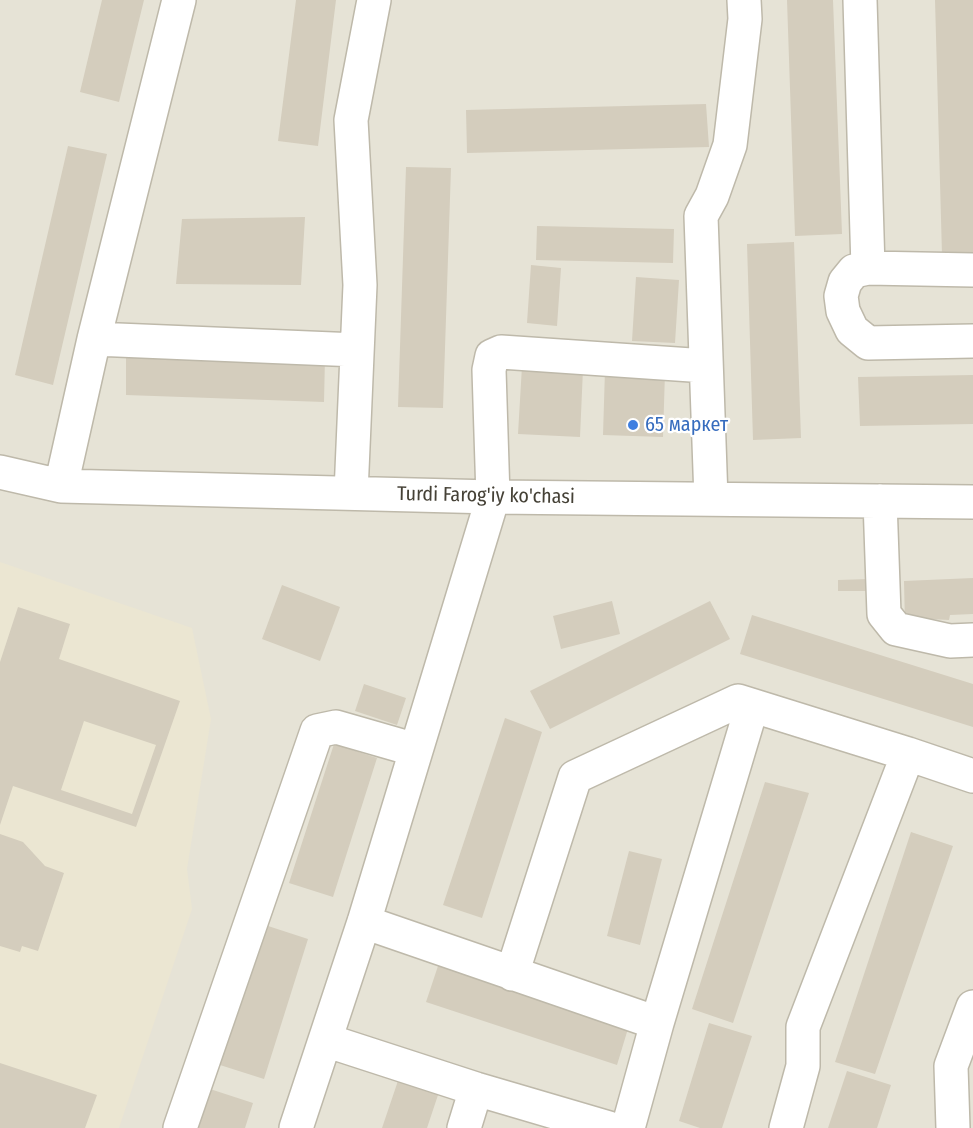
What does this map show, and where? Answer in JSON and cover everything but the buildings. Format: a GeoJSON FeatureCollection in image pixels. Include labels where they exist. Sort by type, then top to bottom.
{"type":"FeatureCollection","features":[{"type":"Feature","properties":{"kind":"street"},"geometry":{"type":"LineString","coordinates":[[61,486],[94,339],[179,0]]}},
{"type":"Feature","properties":{"kind":"street"},"geometry":{"type":"LineString","coordinates":[[351,493],[360,285],[351,120],[374,0]]}},
{"type":"Feature","properties":{"kind":"street"},"geometry":{"type":"LineString","coordinates":[[711,499],[701,216],[712,196],[730,145],[745,19],[744,0]]}},
{"type":"Feature","properties":{"kind":"street"},"geometry":{"type":"LineString","coordinates":[[860,0],[868,268]]}},
{"type":"Feature","properties":{"kind":"street"},"geometry":{"type":"LineString","coordinates":[[973,270],[868,268],[854,271],[845,282],[841,296],[843,311],[852,330],[868,343],[973,341]]}},
{"type":"Feature","properties":{"kind":"street"},"geometry":{"type":"LineString","coordinates":[[94,339],[357,350]]}},
{"type":"Feature","properties":{"kind":"street"},"geometry":{"type":"LineString","coordinates":[[296,1128],[364,922],[493,497],[489,370],[492,356],[501,352],[706,366]]}},
{"type":"Feature","properties":{"kind":"street","name":"Turdi Farog'iy ko'chasi"},"geometry":{"type":"LineString","coordinates":[[0,472],[61,486],[493,497],[973,502]]}},
{"type":"Feature","properties":{"kind":"street"},"geometry":{"type":"LineString","coordinates":[[880,501],[884,614],[896,629],[950,640],[973,640]]}},
{"type":"Feature","properties":{"kind":"street"},"geometry":{"type":"LineString","coordinates":[[512,974],[575,777],[738,701],[973,776]]}},
{"type":"Feature","properties":{"kind":"street"},"geometry":{"type":"LineString","coordinates":[[628,1128],[752,706]]}},
{"type":"Feature","properties":{"kind":"street"},"geometry":{"type":"LineString","coordinates":[[180,1128],[317,731],[336,728],[416,750]]}},
{"type":"Feature","properties":{"kind":"street"},"geometry":{"type":"LineString","coordinates":[[786,1128],[803,1066],[803,1027],[908,754]]}},
{"type":"Feature","properties":{"kind":"street"},"geometry":{"type":"LineString","coordinates":[[364,922],[657,1023]]}},
{"type":"Feature","properties":{"kind":"street"},"geometry":{"type":"LineString","coordinates":[[953,1128],[951,1066],[973,1007]]}},
{"type":"Feature","properties":{"kind":"street"},"geometry":{"type":"LineString","coordinates":[[325,1040],[476,1089],[609,1128]]}},
{"type":"Feature","properties":{"kind":"street"},"geometry":{"type":"LineString","coordinates":[[464,1128],[476,1089]]}},
{"type":"Feature","properties":{"kind":"shaded area"},"geometry":{"type":"Polygon","coordinates":[[[0,0],[973,0],[973,1128],[0,1128],[0,0]]]}},
{"type":"Feature","properties":{"kind":"shaded area"},"geometry":{"type":"Polygon","coordinates":[[[0,562],[192,628],[211,719],[187,869],[192,909],[119,1128],[0,1128],[0,562]]]}},
{"type":"Feature","properties":{"kind":"place","name":"65 маркет"},"geometry":{"type":"Point","coordinates":[633,425]}}]}
